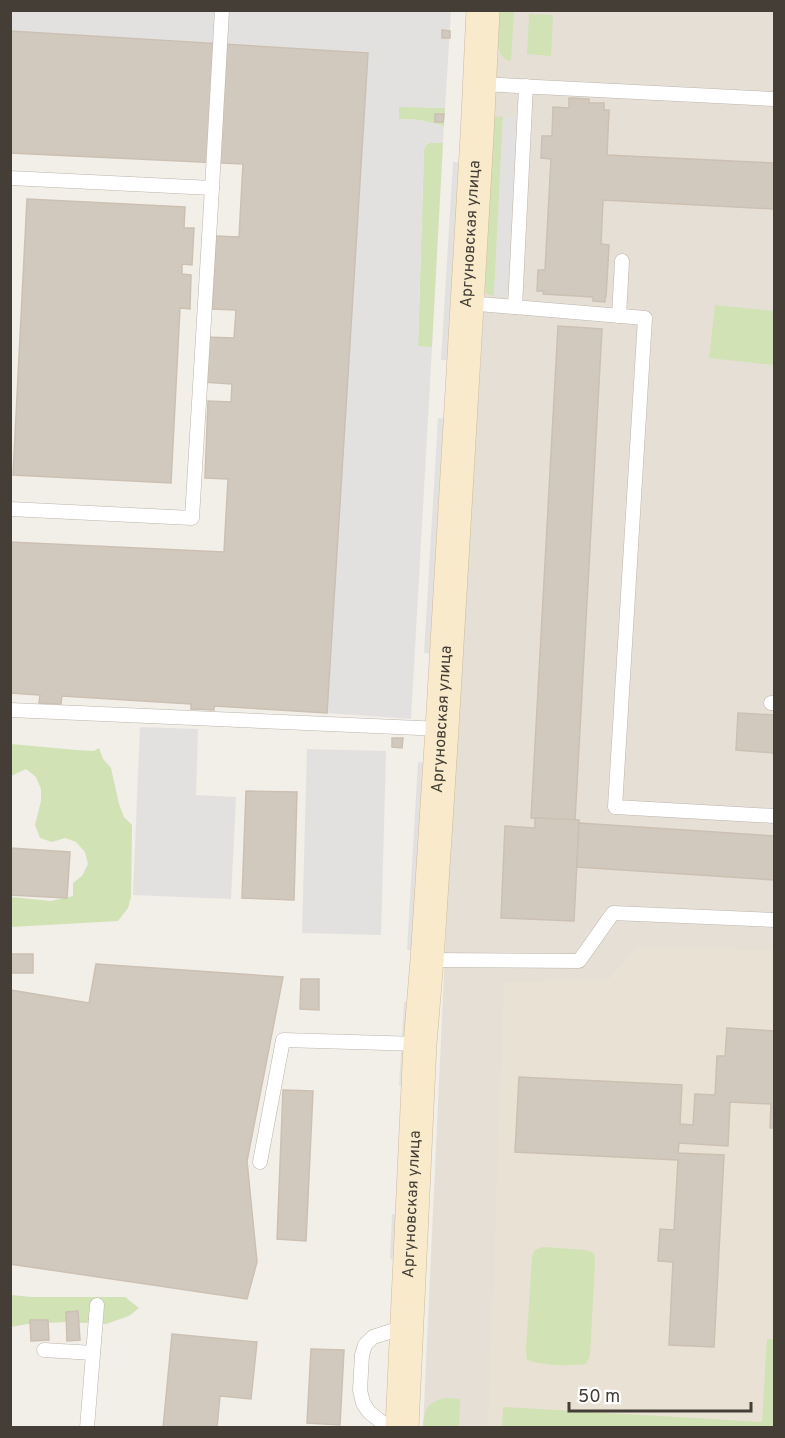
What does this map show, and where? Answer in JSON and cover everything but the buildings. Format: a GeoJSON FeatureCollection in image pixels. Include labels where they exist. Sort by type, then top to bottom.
{"type":"FeatureCollection","features":[{"type":"Feature","properties":{"kind":"main road","name":"Аргуновская улица"},"geometry":{"type":"LineString","coordinates":[[402,1428],[420,1044],[442,729],[483,10]]}},
{"type":"Feature","properties":{"kind":"lane"},"geometry":{"type":"LineString","coordinates":[[10,509],[192,518],[222,10]]}},
{"type":"Feature","properties":{"kind":"lane"},"geometry":{"type":"LineString","coordinates":[[480,84],[774,99]]}},
{"type":"Feature","properties":{"kind":"lane"},"geometry":{"type":"LineString","coordinates":[[515,308],[526,86]]}},
{"type":"Feature","properties":{"kind":"lane"},"geometry":{"type":"LineString","coordinates":[[10,178],[212,188]]}},
{"type":"Feature","properties":{"kind":"lane"},"geometry":{"type":"LineString","coordinates":[[619,316],[622,261]]}},
{"type":"Feature","properties":{"kind":"lane"},"geometry":{"type":"LineString","coordinates":[[467,303],[645,318],[615,807],[774,816]]}},
{"type":"Feature","properties":{"kind":"lane"},"geometry":{"type":"LineString","coordinates":[[10,710],[442,729]]}},
{"type":"Feature","properties":{"kind":"lane"},"geometry":{"type":"LineString","coordinates":[[427,960],[579,961],[613,913],[774,920]]}},
{"type":"Feature","properties":{"kind":"lane"},"geometry":{"type":"LineString","coordinates":[[260,1162],[283,1040],[420,1044]]}},
{"type":"Feature","properties":{"kind":"lane"},"geometry":{"type":"LineString","coordinates":[[87,1428],[97,1305]]}},
{"type":"Feature","properties":{"kind":"lane"},"geometry":{"type":"LineString","coordinates":[[389,1428],[369,1412],[363,1403],[360,1390],[362,1356],[365,1345],[373,1337],[407,1326]]}},
{"type":"Feature","properties":{"kind":"lane"},"geometry":{"type":"LineString","coordinates":[[44,1350],[93,1353]]}},
{"type":"Feature","properties":{"kind":"shaded area"},"geometry":{"type":"Polygon","coordinates":[[[10,11],[451,11],[445,108],[399,107],[399,119],[420,120],[444,126],[443,143],[427,144],[424,150],[418,346],[432,347],[411,719],[327,713],[368,54],[11,31],[10,11]]]}},
{"type":"Feature","properties":{"kind":"shaded area"},"geometry":{"type":"Polygon","coordinates":[[[500,11],[774,11],[774,1427],[423,1428],[449,866],[500,11]]]}},
{"type":"Feature","properties":{"kind":"shaded area"},"geometry":{"type":"Polygon","coordinates":[[[503,117],[517,118],[507,297],[494,296],[503,117]]]}},
{"type":"Feature","properties":{"kind":"shaded area"},"geometry":{"type":"Polygon","coordinates":[[[453,162],[462,163],[450,360],[441,360],[453,162]]]}},
{"type":"Feature","properties":{"kind":"shaded area"},"geometry":{"type":"Polygon","coordinates":[[[438,418],[447,419],[433,654],[424,653],[438,418]]]}},
{"type":"Feature","properties":{"kind":"shaded area"},"geometry":{"type":"Polygon","coordinates":[[[140,727],[198,729],[196,795],[236,797],[231,899],[133,895],[140,727]]]}},
{"type":"Feature","properties":{"kind":"shaded area"},"geometry":{"type":"Polygon","coordinates":[[[307,749],[386,751],[381,935],[302,933],[307,749]]]}},
{"type":"Feature","properties":{"kind":"shaded area"},"geometry":{"type":"Polygon","coordinates":[[[418,762],[427,763],[417,950],[407,950],[418,762]]]}},
{"type":"Feature","properties":{"kind":"shaded area"},"geometry":{"type":"Polygon","coordinates":[[[636,947],[774,950],[774,1427],[488,1428],[504,982],[609,979],[636,947]]]}},
{"type":"Feature","properties":{"kind":"shaded area"},"geometry":{"type":"Polygon","coordinates":[[[404,1002],[414,1003],[409,1087],[399,1086],[404,1002]]]}},
{"type":"Feature","properties":{"kind":"shaded area"},"geometry":{"type":"Polygon","coordinates":[[[392,1214],[402,1214],[399,1260],[390,1259],[392,1214]]]}},
{"type":"Feature","properties":{"kind":"green space"},"geometry":{"type":"Polygon","coordinates":[[[500,11],[514,11],[511,61],[505,59],[498,48],[500,11]]]}},
{"type":"Feature","properties":{"kind":"green space"},"geometry":{"type":"Polygon","coordinates":[[[529,14],[553,15],[551,56],[527,54],[529,14]]]}},
{"type":"Feature","properties":{"kind":"green space"},"geometry":{"type":"Polygon","coordinates":[[[399,106],[445,108],[444,126],[420,120],[398,119],[399,106]]]}},
{"type":"Feature","properties":{"kind":"green space"},"geometry":{"type":"Polygon","coordinates":[[[494,116],[503,117],[494,296],[486,294],[485,288],[494,116]]]}},
{"type":"Feature","properties":{"kind":"green space"},"geometry":{"type":"Polygon","coordinates":[[[430,143],[443,143],[432,347],[418,347],[424,149],[430,143]]]}},
{"type":"Feature","properties":{"kind":"green space"},"geometry":{"type":"Polygon","coordinates":[[[715,305],[774,311],[774,365],[709,358],[715,305]]]}},
{"type":"Feature","properties":{"kind":"green space"},"geometry":{"type":"Polygon","coordinates":[[[11,744],[94,751],[99,748],[103,759],[111,768],[124,817],[132,825],[131,897],[128,908],[118,921],[11,927],[11,897],[51,901],[73,896],[73,883],[82,876],[88,864],[85,852],[76,842],[65,838],[52,842],[40,838],[35,825],[41,801],[41,789],[36,777],[26,769],[11,776],[11,744]]]}},
{"type":"Feature","properties":{"kind":"green space"},"geometry":{"type":"Polygon","coordinates":[[[543,1247],[585,1250],[594,1253],[590,1356],[586,1364],[557,1365],[527,1360],[532,1257],[535,1250],[543,1247]]]}},
{"type":"Feature","properties":{"kind":"green space"},"geometry":{"type":"Polygon","coordinates":[[[11,1295],[125,1297],[139,1308],[129,1316],[106,1324],[66,1322],[11,1327],[11,1295]]]}},
{"type":"Feature","properties":{"kind":"green space"},"geometry":{"type":"Polygon","coordinates":[[[767,1339],[774,1339],[774,1427],[502,1427],[503,1407],[762,1422],[767,1339]]]}},
{"type":"Feature","properties":{"kind":"green space"},"geometry":{"type":"Polygon","coordinates":[[[447,1398],[460,1399],[459,1427],[423,1427],[424,1415],[428,1407],[435,1401],[447,1398]]]}}]}
